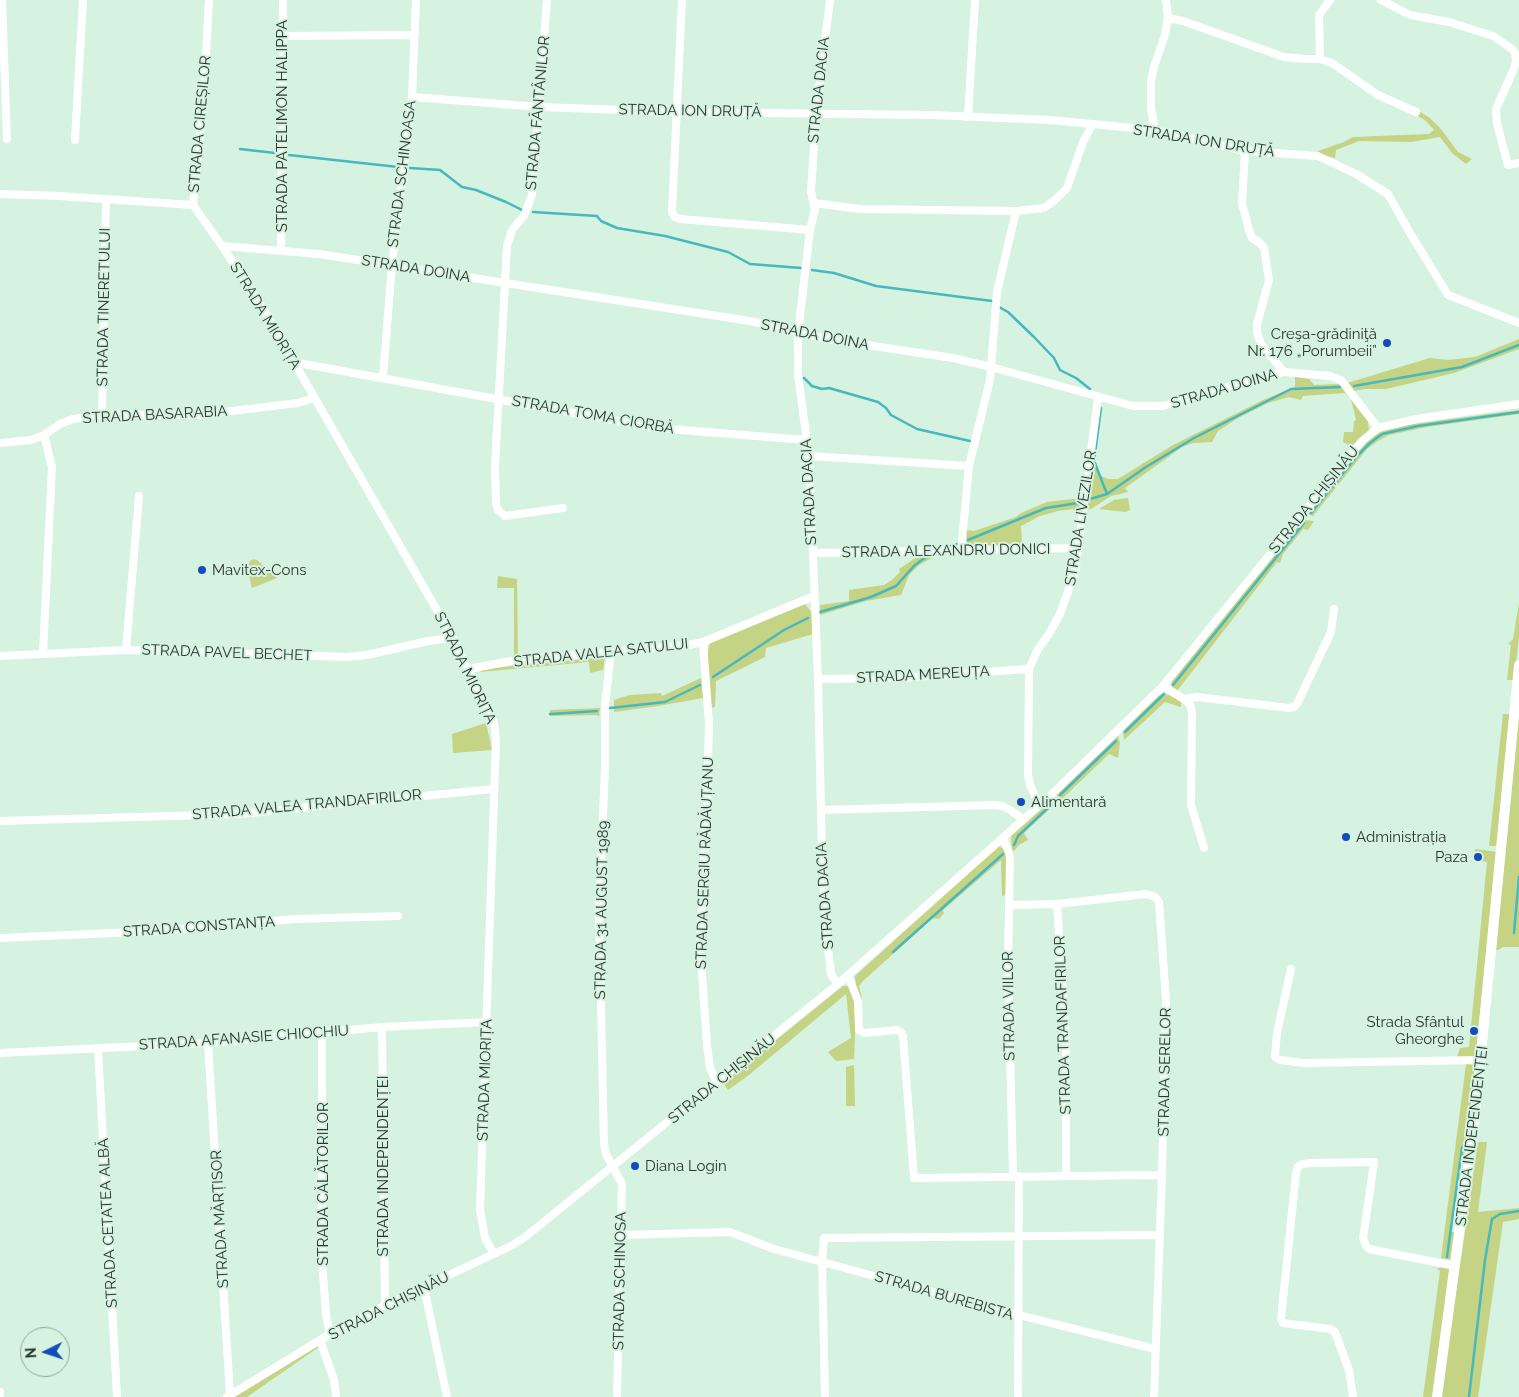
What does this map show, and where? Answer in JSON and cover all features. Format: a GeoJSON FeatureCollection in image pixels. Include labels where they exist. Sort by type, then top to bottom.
{"type":"FeatureCollection","features":[{"type":"Feature","properties":{"kind":"main road","name":"STRADA INDEPENDENȚEI"},"geometry":{"type":"LineString","coordinates":[[1437,1397],[1471,1149],[1481,1060],[1519,664]]}},
{"type":"Feature","properties":{"kind":"street"},"geometry":{"type":"LineString","coordinates":[[2,0],[7,139]]}},
{"type":"Feature","properties":{"kind":"street"},"geometry":{"type":"LineString","coordinates":[[75,140],[83,0]]}},
{"type":"Feature","properties":{"kind":"street","name":"STRADA CIREȘILOR"},"geometry":{"type":"LineString","coordinates":[[0,194],[193,205],[204,95],[209,0]]}},
{"type":"Feature","properties":{"kind":"street","name":"STRADA PATELIMON HALIPPA"},"geometry":{"type":"LineString","coordinates":[[281,251],[283,0]]}},
{"type":"Feature","properties":{"kind":"street","name":"STRADA SCHINOASA"},"geometry":{"type":"LineString","coordinates":[[384,377],[392,265],[412,97],[416,0]]}},
{"type":"Feature","properties":{"kind":"street","name":"STRADA FÂNTÂNILOR"},"geometry":{"type":"LineString","coordinates":[[499,399],[504,283],[509,237],[524,216],[532,195],[547,0]]}},
{"type":"Feature","properties":{"kind":"street"},"geometry":{"type":"LineString","coordinates":[[682,0],[672,212],[675,217],[680,219],[810,230]]}},
{"type":"Feature","properties":{"kind":"street","name":"STRADA DACIA"},"geometry":{"type":"LineString","coordinates":[[830,0],[816,114],[811,192],[815,209],[810,230],[798,333],[798,375],[808,456],[813,553],[827,941],[831,974],[838,984]]}},
{"type":"Feature","properties":{"kind":"street"},"geometry":{"type":"LineString","coordinates":[[968,117],[975,0]]}},
{"type":"Feature","properties":{"kind":"street"},"geometry":{"type":"LineString","coordinates":[[1155,130],[1151,108],[1151,81],[1165,35],[1168,18],[1166,0]]}},
{"type":"Feature","properties":{"kind":"street"},"geometry":{"type":"LineString","coordinates":[[1320,59],[1319,15],[1330,0]]}},
{"type":"Feature","properties":{"kind":"street"},"geometry":{"type":"LineString","coordinates":[[1381,0],[1410,15],[1449,22],[1493,36],[1512,49],[1515,53],[1516,62],[1496,109],[1497,124],[1508,165],[1519,163]]}},
{"type":"Feature","properties":{"kind":"street"},"geometry":{"type":"LineString","coordinates":[[1168,18],[1183,21],[1284,56],[1320,59],[1332,63],[1378,95],[1416,112]]}},
{"type":"Feature","properties":{"kind":"street"},"geometry":{"type":"LineString","coordinates":[[283,36],[414,35]]}},
{"type":"Feature","properties":{"kind":"street","name":"STRADA ION DRUȚĂ"},"geometry":{"type":"LineString","coordinates":[[412,97],[540,107],[676,112],[968,117],[1076,122],[1092,126],[1155,130],[1244,150],[1318,156],[1332,161],[1388,194],[1410,234],[1448,295],[1519,323]]}},
{"type":"Feature","properties":{"kind":"street"},"geometry":{"type":"LineString","coordinates":[[814,203],[860,209],[1016,211],[1044,208],[1066,188],[1092,126]]}},
{"type":"Feature","properties":{"kind":"street"},"geometry":{"type":"LineString","coordinates":[[1244,150],[1242,203],[1252,238],[1260,242],[1264,248],[1269,280],[1256,324],[1257,333],[1261,344],[1284,372]]}},
{"type":"Feature","properties":{"kind":"street","name":"STRADA TINERETULUI"},"geometry":{"type":"LineString","coordinates":[[102,415],[106,199]]}},
{"type":"Feature","properties":{"kind":"street","name":"STRADA MIORIȚA"},"geometry":{"type":"LineString","coordinates":[[193,205],[264,310],[453,638],[494,722],[496,740],[488,1022],[480,1210],[485,1238],[494,1254]]}},
{"type":"Feature","properties":{"kind":"street"},"geometry":{"type":"LineString","coordinates":[[961,551],[969,466],[990,380],[997,292],[1016,211]]}},
{"type":"Feature","properties":{"kind":"street","name":"STRADA DOINA"},"geometry":{"type":"LineString","coordinates":[[222,246],[319,254],[750,321],[798,333],[906,352],[953,358],[1133,406],[1150,408],[1163,406],[1284,372],[1336,378],[1340,380],[1378,428]]}},
{"type":"Feature","properties":{"kind":"street","name":"STRADA TOMA CIORBĂ"},"geometry":{"type":"LineString","coordinates":[[293,362],[384,377],[656,428],[806,440]]}},
{"type":"Feature","properties":{"kind":"street","name":"STRADA BASARABIA"},"geometry":{"type":"LineString","coordinates":[[0,442],[31,440],[73,419],[102,415],[199,415],[298,404],[314,398]]}},
{"type":"Feature","properties":{"kind":"street","name":"STRADA LIVEZILOR"},"geometry":{"type":"LineString","coordinates":[[1039,805],[1030,785],[1028,775],[1029,669],[1038,649],[1060,614],[1076,572],[1098,398]]}},
{"type":"Feature","properties":{"kind":"street","name":"STRADA TOMA CIORBĂ"},"geometry":{"type":"LineString","coordinates":[[499,399],[495,466],[496,503],[498,510],[505,516],[563,508]]}},
{"type":"Feature","properties":{"kind":"street","name":"STRADA CHIȘINĂU"},"geometry":{"type":"LineString","coordinates":[[229,1396],[330,1334],[384,1305],[494,1254],[525,1237],[838,984],[1039,805],[1163,686],[1362,440],[1378,428],[1416,419],[1519,404]]}},
{"type":"Feature","properties":{"kind":"street"},"geometry":{"type":"LineString","coordinates":[[43,654],[52,467],[44,435]]}},
{"type":"Feature","properties":{"kind":"street"},"geometry":{"type":"LineString","coordinates":[[808,456],[969,466]]}},
{"type":"Feature","properties":{"kind":"street"},"geometry":{"type":"LineString","coordinates":[[126,650],[139,496]]}},
{"type":"Feature","properties":{"kind":"street","name":"STRADA ALEXANDRU DONICI"},"geometry":{"type":"LineString","coordinates":[[813,553],[1079,548]]}},
{"type":"Feature","properties":{"kind":"street","name":"STRADA VALEA SATULUI"},"geometry":{"type":"LineString","coordinates":[[469,668],[516,660],[689,645],[703,642],[814,596]]}},
{"type":"Feature","properties":{"kind":"street"},"geometry":{"type":"LineString","coordinates":[[1184,699],[1197,697],[1289,708],[1294,707],[1331,632],[1334,609]]}},
{"type":"Feature","properties":{"kind":"street","name":"STRADA PAVEL BECHET"},"geometry":{"type":"LineString","coordinates":[[0,656],[126,650],[348,657],[453,638]]}},
{"type":"Feature","properties":{"kind":"street","name":"STRADA SERGIU RĂDĂUȚANU"},"geometry":{"type":"LineString","coordinates":[[703,642],[709,723],[708,801],[700,945],[707,1045],[710,1068],[717,1083]]}},
{"type":"Feature","properties":{"kind":"street","name":"STRADA 31 AUGUST 1989"},"geometry":{"type":"LineString","coordinates":[[611,652],[605,705],[605,766],[599,914],[604,1144],[606,1154],[613,1167]]}},
{"type":"Feature","properties":{"kind":"street","name":"STRADA MEREUȚA"},"geometry":{"type":"LineString","coordinates":[[818,679],[887,679],[1029,669]]}},
{"type":"Feature","properties":{"kind":"street"},"geometry":{"type":"LineString","coordinates":[[1163,686],[1184,699],[1190,705],[1192,712],[1191,805],[1204,848]]}},
{"type":"Feature","properties":{"kind":"street","name":"STRADA VALEA TRANDAFIRILOR"},"geometry":{"type":"LineString","coordinates":[[0,821],[240,814],[494,789]]}},
{"type":"Feature","properties":{"kind":"street"},"geometry":{"type":"LineString","coordinates":[[821,810],[1002,806],[1023,819]]}},
{"type":"Feature","properties":{"kind":"street","name":"STRADA VIILOR"},"geometry":{"type":"LineString","coordinates":[[1003,838],[1009,852],[1008,964],[1020,1236],[1019,1315]]}},
{"type":"Feature","properties":{"kind":"street","name":"STRADA SERELOR"},"geometry":{"type":"LineString","coordinates":[[1009,905],[1057,904],[1146,894],[1156,897],[1159,902],[1166,1000],[1154,1397]]}},
{"type":"Feature","properties":{"kind":"street","name":"STRADA TRANDAFIRILOR"},"geometry":{"type":"LineString","coordinates":[[1057,904],[1066,1036],[1066,1175]]}},
{"type":"Feature","properties":{"kind":"street","name":"STRADA CONSTANȚA"},"geometry":{"type":"LineString","coordinates":[[0,938],[158,931],[295,919],[398,916]]}},
{"type":"Feature","properties":{"kind":"street"},"geometry":{"type":"LineString","coordinates":[[1291,969],[1277,1033],[1275,1054],[1276,1058],[1280,1060],[1304,1063],[1481,1060]]}},
{"type":"Feature","properties":{"kind":"street"},"geometry":{"type":"LineString","coordinates":[[848,975],[858,1002],[859,1030],[864,1033],[897,1030],[903,1036],[914,1178],[1162,1175]]}},
{"type":"Feature","properties":{"kind":"street","name":"STRADA AFANASIE CHIOCHIU"},"geometry":{"type":"LineString","coordinates":[[0,1053],[208,1043],[382,1027],[488,1022]]}},
{"type":"Feature","properties":{"kind":"street","name":"STRADA INDEPENDENȚEI"},"geometry":{"type":"LineString","coordinates":[[382,1027],[384,1305]]}},
{"type":"Feature","properties":{"kind":"street","name":"STRADA CĂLĂTORILOR"},"geometry":{"type":"LineString","coordinates":[[322,1032],[322,1259],[325,1308],[330,1334]]}},
{"type":"Feature","properties":{"kind":"street","name":"STRADA MĂRȚISOR"},"geometry":{"type":"LineString","coordinates":[[208,1043],[229,1396]]}},
{"type":"Feature","properties":{"kind":"street","name":"STRADA CETATEA ALBĂ"},"geometry":{"type":"LineString","coordinates":[[98,1048],[117,1397]]}},
{"type":"Feature","properties":{"kind":"street"},"geometry":{"type":"LineString","coordinates":[[1353,1397],[1350,1370],[1334,1332],[1330,1329],[1284,1323],[1281,1319],[1298,1167],[1302,1164],[1311,1163],[1374,1162],[1363,1238],[1366,1246],[1369,1249],[1455,1266]]}},
{"type":"Feature","properties":{"kind":"street","name":"STRADA SCHINOSA"},"geometry":{"type":"LineString","coordinates":[[613,1167],[622,1184],[617,1397]]}},
{"type":"Feature","properties":{"kind":"street","name":"STRADA BUREBISTA"},"geometry":{"type":"LineString","coordinates":[[621,1235],[730,1232],[774,1249],[1019,1315],[1018,1397]]}},
{"type":"Feature","properties":{"kind":"street"},"geometry":{"type":"LineString","coordinates":[[826,1397],[822,1261],[824,1238],[1160,1235]]}},
{"type":"Feature","properties":{"kind":"street"},"geometry":{"type":"LineString","coordinates":[[424,1287],[447,1397]]}},
{"type":"Feature","properties":{"kind":"street"},"geometry":{"type":"LineString","coordinates":[[1019,1315],[1155,1349]]}},
{"type":"Feature","properties":{"kind":"street"},"geometry":{"type":"LineString","coordinates":[[320,1340],[334,1380],[336,1397]]}},
{"type":"Feature","properties":{"kind":"street"},"geometry":{"type":"LineString","coordinates":[[0,1392],[0,1397]]}},
{"type":"Feature","properties":{"kind":"green space"},"geometry":{"type":"Polygon","coordinates":[[[1417,110],[1430,118],[1441,129],[1458,152],[1472,159],[1466,164],[1452,153],[1440,137],[1411,142],[1359,141],[1336,150],[1335,158],[1316,154],[1318,151],[1353,137],[1429,134],[1434,130],[1426,121],[1415,114],[1417,110]]]}},
{"type":"Feature","properties":{"kind":"green space"},"geometry":{"type":"Polygon","coordinates":[[[1519,339],[1519,349],[1454,373],[1386,389],[1353,391],[1347,383],[1430,358],[1448,360],[1475,357],[1519,339]]]}},
{"type":"Feature","properties":{"kind":"green space"},"geometry":{"type":"Polygon","coordinates":[[[1295,377],[1309,379],[1314,385],[1339,384],[1347,391],[1368,421],[1369,432],[1351,446],[1343,442],[1344,432],[1353,432],[1354,421],[1356,420],[1351,399],[1345,393],[1303,396],[1301,400],[1289,397],[1268,403],[1238,418],[1218,431],[1212,442],[1193,443],[1182,447],[1125,488],[1128,492],[1111,496],[1087,510],[1092,460],[1095,460],[1101,476],[1108,479],[1118,479],[1173,445],[1263,400],[1295,387],[1295,377]]]}},
{"type":"Feature","properties":{"kind":"green space"},"geometry":{"type":"Polygon","coordinates":[[[1519,410],[1519,414],[1427,427],[1389,435],[1367,449],[1313,516],[1307,514],[1361,447],[1385,430],[1414,424],[1519,410]]]}},
{"type":"Feature","properties":{"kind":"green space"},"geometry":{"type":"Polygon","coordinates":[[[1082,498],[1080,512],[1077,516],[1073,509],[1058,511],[1040,516],[1021,526],[1022,545],[967,548],[966,530],[974,531],[1016,517],[1047,502],[1082,498]]]}},
{"type":"Feature","properties":{"kind":"green space"},"geometry":{"type":"Polygon","coordinates":[[[1128,498],[1130,510],[1126,512],[1099,509],[1114,500],[1128,498]]]}},
{"type":"Feature","properties":{"kind":"green space"},"geometry":{"type":"Polygon","coordinates":[[[1303,520],[1314,521],[1308,530],[1303,529],[1283,554],[1280,563],[1277,562],[1177,691],[1173,688],[1171,682],[1303,520]]]}},
{"type":"Feature","properties":{"kind":"green space"},"geometry":{"type":"Polygon","coordinates":[[[920,555],[937,555],[919,565],[909,575],[901,595],[866,601],[820,615],[820,605],[849,601],[849,590],[884,585],[900,572],[899,569],[920,555]]]}},
{"type":"Feature","properties":{"kind":"green space"},"geometry":{"type":"Polygon","coordinates":[[[254,559],[277,578],[252,588],[247,567],[250,561],[254,559]]]}},
{"type":"Feature","properties":{"kind":"green space"},"geometry":{"type":"Polygon","coordinates":[[[498,576],[517,579],[518,656],[514,657],[514,588],[497,588],[498,576]]]}},
{"type":"Feature","properties":{"kind":"green space"},"geometry":{"type":"Polygon","coordinates":[[[1519,603],[1519,638],[1514,680],[1507,680],[1511,645],[1508,644],[1513,639],[1519,603]]]}},
{"type":"Feature","properties":{"kind":"green space"},"geometry":{"type":"Polygon","coordinates":[[[805,604],[812,613],[813,634],[766,648],[765,657],[716,681],[715,707],[710,708],[707,655],[710,643],[805,604]]]}},
{"type":"Feature","properties":{"kind":"green space"},"geometry":{"type":"Polygon","coordinates":[[[605,657],[603,670],[590,673],[589,662],[480,672],[483,669],[605,657]]]}},
{"type":"Feature","properties":{"kind":"green space"},"geometry":{"type":"Polygon","coordinates":[[[701,678],[703,698],[614,712],[614,700],[630,695],[661,693],[662,696],[701,678]]]}},
{"type":"Feature","properties":{"kind":"green space"},"geometry":{"type":"Polygon","coordinates":[[[1162,694],[1169,695],[1181,702],[1181,707],[1165,702],[1124,740],[1123,731],[1156,697],[1162,694]]]}},
{"type":"Feature","properties":{"kind":"green space"},"geometry":{"type":"Polygon","coordinates":[[[1519,702],[1519,947],[1503,947],[1496,950],[1519,702]]]}},
{"type":"Feature","properties":{"kind":"green space"},"geometry":{"type":"Polygon","coordinates":[[[600,708],[599,717],[597,715],[550,716],[550,710],[600,708]]]}},
{"type":"Feature","properties":{"kind":"green space"},"geometry":{"type":"Polygon","coordinates":[[[1503,714],[1511,714],[1498,846],[1489,846],[1503,714]]]}},
{"type":"Feature","properties":{"kind":"green space"},"geometry":{"type":"Polygon","coordinates":[[[486,723],[492,750],[453,753],[452,734],[486,723]]]}},
{"type":"Feature","properties":{"kind":"green space"},"geometry":{"type":"Polygon","coordinates":[[[1118,736],[1120,743],[1118,758],[1109,754],[1062,799],[1056,795],[1118,736]]]}},
{"type":"Feature","properties":{"kind":"green space"},"geometry":{"type":"Polygon","coordinates":[[[1050,801],[1062,807],[1054,805],[1024,833],[1028,840],[1012,851],[1011,836],[1050,801]]]}},
{"type":"Feature","properties":{"kind":"green space"},"geometry":{"type":"Polygon","coordinates":[[[999,846],[1008,858],[1008,894],[1002,896],[1001,860],[943,910],[944,913],[939,919],[933,918],[863,981],[859,986],[861,1000],[855,976],[999,846]]]}},
{"type":"Feature","properties":{"kind":"green space"},"geometry":{"type":"Polygon","coordinates":[[[1475,849],[1498,852],[1477,1057],[1457,1057],[1460,1048],[1469,1047],[1487,862],[1481,861],[1482,854],[1475,853],[1475,849]]]}},
{"type":"Feature","properties":{"kind":"green space"},"geometry":{"type":"Polygon","coordinates":[[[843,986],[852,989],[856,1011],[854,1059],[836,1061],[828,1052],[851,1038],[846,994],[749,1075],[728,1090],[723,1083],[843,986]]]}},
{"type":"Feature","properties":{"kind":"green space"},"geometry":{"type":"Polygon","coordinates":[[[1466,1064],[1477,1065],[1467,1161],[1460,1161],[1450,1231],[1457,1233],[1453,1260],[1441,1258],[1466,1064]]]}},
{"type":"Feature","properties":{"kind":"green space"},"geometry":{"type":"Polygon","coordinates":[[[854,1065],[855,1106],[846,1106],[846,1067],[854,1065]]]}},
{"type":"Feature","properties":{"kind":"green space"},"geometry":{"type":"Polygon","coordinates":[[[1478,1142],[1487,1142],[1478,1212],[1519,1208],[1519,1219],[1503,1222],[1478,1397],[1441,1397],[1478,1142]]]}},
{"type":"Feature","properties":{"kind":"green space"},"geometry":{"type":"Polygon","coordinates":[[[1441,1267],[1452,1269],[1433,1397],[1423,1397],[1440,1271],[1437,1269],[1441,1267]]]}},
{"type":"Feature","properties":{"kind":"green space"},"geometry":{"type":"Polygon","coordinates":[[[317,1346],[319,1347],[247,1397],[232,1397],[317,1346]]]}},
{"type":"Feature","properties":{"kind":"waterway"},"geometry":{"type":"LineString","coordinates":[[240,149],[275,153]]}},
{"type":"Feature","properties":{"kind":"waterway"},"geometry":{"type":"LineString","coordinates":[[289,155],[398,167]]}},
{"type":"Feature","properties":{"kind":"waterway"},"geometry":{"type":"LineString","coordinates":[[410,168],[440,170],[462,187],[476,190],[522,210]]}},
{"type":"Feature","properties":{"kind":"waterway"},"geometry":{"type":"LineString","coordinates":[[533,212],[597,216],[601,221],[617,228],[665,236],[728,252],[750,264],[801,268]]}},
{"type":"Feature","properties":{"kind":"waterway"},"geometry":{"type":"LineString","coordinates":[[812,270],[834,273],[876,286],[992,301]]}},
{"type":"Feature","properties":{"kind":"waterway"},"geometry":{"type":"LineString","coordinates":[[999,307],[1008,312],[1034,337],[1054,358],[1060,370],[1076,378],[1090,389]]}},
{"type":"Feature","properties":{"kind":"waterway"},"geometry":{"type":"LineString","coordinates":[[1354,386],[1462,367],[1519,345]]}},
{"type":"Feature","properties":{"kind":"waterway"},"geometry":{"type":"LineString","coordinates":[[804,378],[812,386],[822,389],[829,388],[878,402],[891,415],[917,429],[970,441]]}},
{"type":"Feature","properties":{"kind":"waterway"},"geometry":{"type":"LineString","coordinates":[[1090,499],[1107,494],[1146,467],[1194,438],[1291,389],[1340,387]]}},
{"type":"Feature","properties":{"kind":"waterway"},"geometry":{"type":"LineString","coordinates":[[1101,408],[1094,461],[1107,494]]}},
{"type":"Feature","properties":{"kind":"waterway"},"geometry":{"type":"LineString","coordinates":[[1311,513],[1357,456],[1382,434],[1418,426],[1519,412]]}},
{"type":"Feature","properties":{"kind":"waterway"},"geometry":{"type":"LineString","coordinates":[[968,540],[1046,508],[1078,503]]}},
{"type":"Feature","properties":{"kind":"waterway"},"geometry":{"type":"LineString","coordinates":[[1173,685],[1304,523]]}},
{"type":"Feature","properties":{"kind":"waterway"},"geometry":{"type":"LineString","coordinates":[[947,547],[958,544]]}},
{"type":"Feature","properties":{"kind":"waterway"},"geometry":{"type":"LineString","coordinates":[[820,612],[871,597],[896,586],[914,566],[927,556]]}},
{"type":"Feature","properties":{"kind":"waterway"},"geometry":{"type":"LineString","coordinates":[[713,677],[784,630],[808,618]]}},
{"type":"Feature","properties":{"kind":"waterway"},"geometry":{"type":"LineString","coordinates":[[610,708],[665,702],[700,685]]}},
{"type":"Feature","properties":{"kind":"waterway"},"geometry":{"type":"LineString","coordinates":[[1125,732],[1164,694]]}},
{"type":"Feature","properties":{"kind":"waterway"},"geometry":{"type":"LineString","coordinates":[[550,714],[597,711]]}},
{"type":"Feature","properties":{"kind":"waterway"},"geometry":{"type":"LineString","coordinates":[[1060,795],[1116,741]]}},
{"type":"Feature","properties":{"kind":"waterway"},"geometry":{"type":"LineString","coordinates":[[1014,845],[1018,836],[1052,804]]}},
{"type":"Feature","properties":{"kind":"waterway"},"geometry":{"type":"LineString","coordinates":[[893,952],[1003,854]]}},
{"type":"Feature","properties":{"kind":"waterway"},"geometry":{"type":"LineString","coordinates":[[1514,933],[1519,877]]}},
{"type":"Feature","properties":{"kind":"waterway"},"geometry":{"type":"LineString","coordinates":[[1447,1257],[1462,1148],[1465,1143]]}},
{"type":"Feature","properties":{"kind":"waterway"},"geometry":{"type":"LineString","coordinates":[[1469,1397],[1485,1260],[1492,1219],[1500,1214],[1519,1211]]}},
{"type":"Feature","properties":{"kind":"place","name":"Creşa-grădiniţă Nr. 176 „Porumbeii”"},"geometry":{"type":"Point","coordinates":[1387,343]}},
{"type":"Feature","properties":{"kind":"place","name":"Mavitex-Cons"},"geometry":{"type":"Point","coordinates":[202,570]}},
{"type":"Feature","properties":{"kind":"place","name":"Alimentară"},"geometry":{"type":"Point","coordinates":[1021,802]}},
{"type":"Feature","properties":{"kind":"place","name":"Administrația"},"geometry":{"type":"Point","coordinates":[1346,837]}},
{"type":"Feature","properties":{"kind":"place","name":"Paza"},"geometry":{"type":"Point","coordinates":[1478,857]}},
{"type":"Feature","properties":{"kind":"place","name":"Strada Sfântul Gheorghe"},"geometry":{"type":"Point","coordinates":[1474,1031]}},
{"type":"Feature","properties":{"kind":"place","name":"Diana Login"},"geometry":{"type":"Point","coordinates":[635,1166]}}]}
